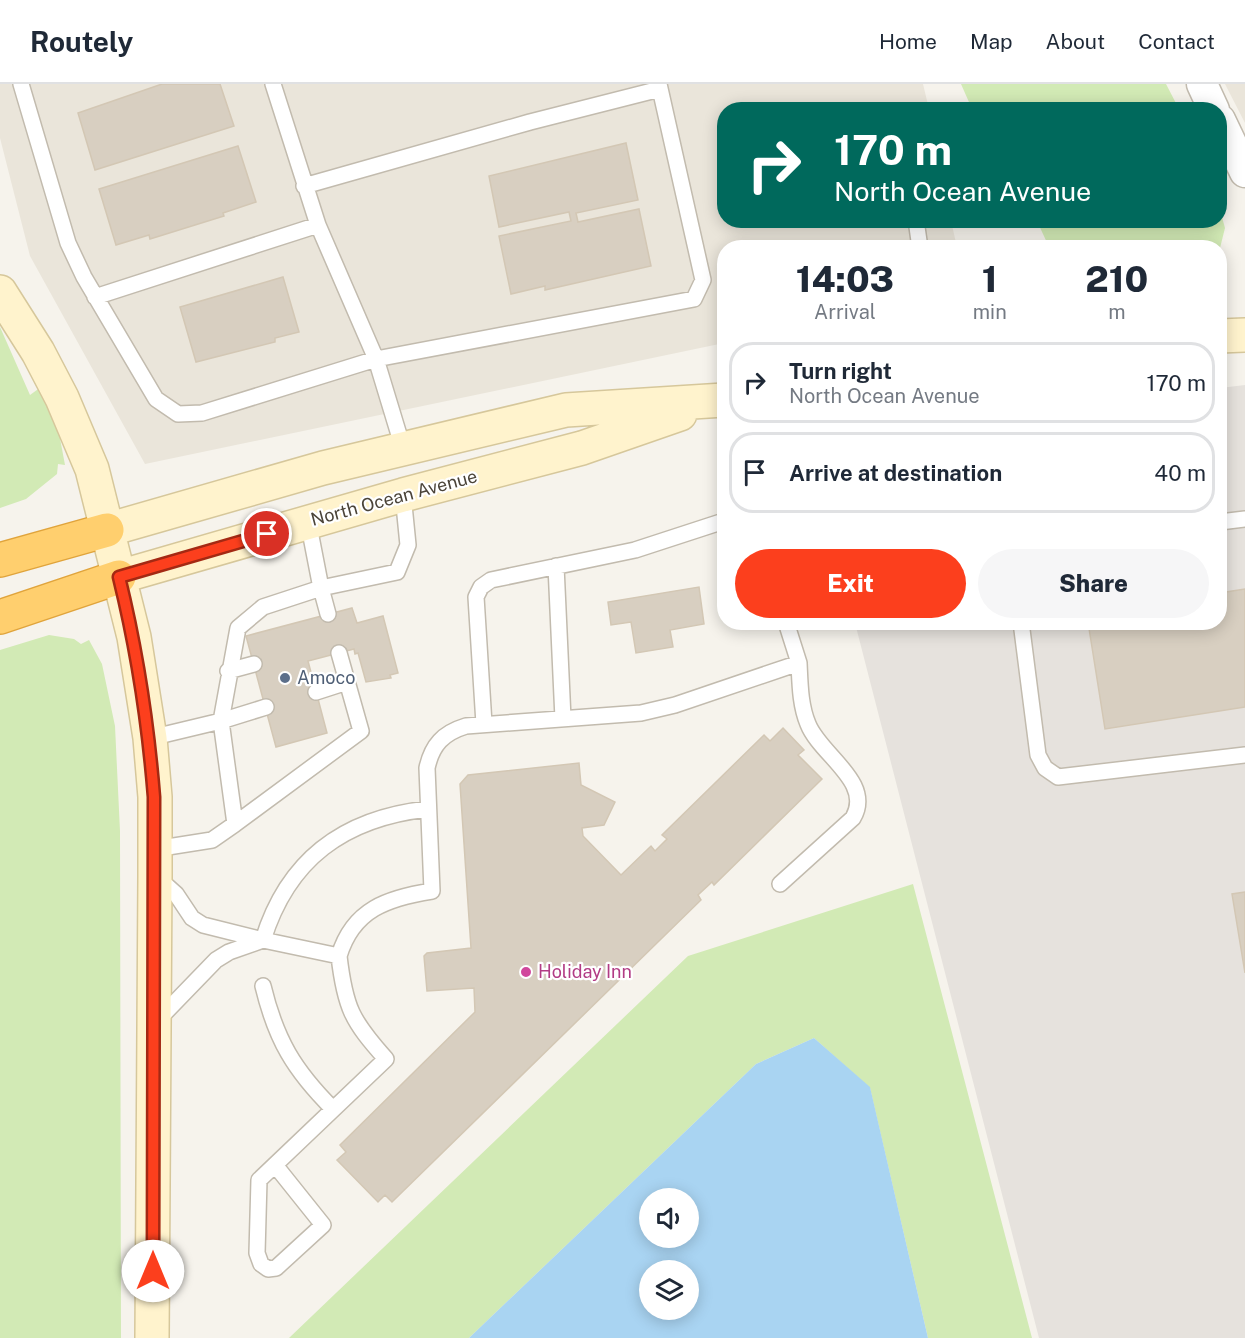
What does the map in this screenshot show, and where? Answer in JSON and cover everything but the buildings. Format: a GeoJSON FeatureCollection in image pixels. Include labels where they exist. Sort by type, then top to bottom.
{"type":"FeatureCollection","features":[{"type":"Feature","properties":{"kind":"highway","name":"North Ocean Avenue"},"geometry":{"type":"LineString","coordinates":[[0,560],[107,530]]}},
{"type":"Feature","properties":{"kind":"highway","name":"North Ocean Avenue"},"geometry":{"type":"LineString","coordinates":[[0,617],[119,577]]}},
{"type":"Feature","properties":{"kind":"main road"},"geometry":{"type":"LineString","coordinates":[[0,292],[38,352],[92,469],[134,637],[150,738],[155,863],[152,1338]]}},
{"type":"Feature","properties":{"kind":"main road"},"geometry":{"type":"LineString","coordinates":[[1227,336],[1245,335]]}},
{"type":"Feature","properties":{"kind":"main road","name":"North Ocean Avenue"},"geometry":{"type":"LineString","coordinates":[[107,530],[403,448],[566,410],[717,407]]}},
{"type":"Feature","properties":{"kind":"main road","name":"North Ocean Avenue"},"geometry":{"type":"LineString","coordinates":[[119,577],[308,521],[582,448],[717,409]]}},
{"type":"Feature","properties":{"kind":"street"},"geometry":{"type":"LineString","coordinates":[[1202,84],[1210,102]]}},
{"type":"Feature","properties":{"kind":"street"},"geometry":{"type":"LineString","coordinates":[[1227,135],[1245,172]]}},
{"type":"Feature","properties":{"kind":"lane"},"geometry":{"type":"LineString","coordinates":[[21,84],[68,243],[95,297],[156,399],[178,414],[202,412],[376,359],[694,299],[704,280],[660,87],[304,186]]}},
{"type":"Feature","properties":{"kind":"lane"},"geometry":{"type":"LineString","coordinates":[[276,85],[304,186],[318,225],[376,359],[403,448]]}},
{"type":"Feature","properties":{"kind":"lane"},"geometry":{"type":"LineString","coordinates":[[95,297],[318,225]]}},
{"type":"Feature","properties":{"kind":"lane"},"geometry":{"type":"LineString","coordinates":[[234,824],[221,721],[228,671],[238,628],[263,607],[321,588],[397,572],[408,544],[403,495]]}},
{"type":"Feature","properties":{"kind":"lane"},"geometry":{"type":"LineString","coordinates":[[1227,521],[1245,519]]}},
{"type":"Feature","properties":{"kind":"lane"},"geometry":{"type":"LineString","coordinates":[[308,521],[328,614]]}},
{"type":"Feature","properties":{"kind":"lane"},"geometry":{"type":"LineString","coordinates":[[484,724],[476,597],[481,587],[491,580],[635,550],[717,522]]}},
{"type":"Feature","properties":{"kind":"lane"},"geometry":{"type":"LineString","coordinates":[[556,567],[562,719]]}},
{"type":"Feature","properties":{"kind":"lane"},"geometry":{"type":"LineString","coordinates":[[780,885],[853,818],[860,807],[856,788],[822,749],[808,724],[801,694],[799,663],[789,630]]}},
{"type":"Feature","properties":{"kind":"lane"},"geometry":{"type":"LineString","coordinates":[[1022,630],[1038,755],[1045,768],[1058,777],[1245,755]]}},
{"type":"Feature","properties":{"kind":"lane"},"geometry":{"type":"LineString","coordinates":[[339,653],[361,731],[212,840],[155,863],[192,918],[202,925],[339,956]]}},
{"type":"Feature","properties":{"kind":"lane"},"geometry":{"type":"LineString","coordinates":[[275,1165],[323,1225],[276,1268],[268,1269],[261,1264],[257,1253],[259,1180],[386,1059],[351,1016],[343,990],[339,956],[344,940],[354,927],[383,901],[398,896],[432,891],[427,768],[431,752],[450,731],[484,724],[641,713],[675,705],[799,663]]}},
{"type":"Feature","properties":{"kind":"lane"},"geometry":{"type":"LineString","coordinates":[[228,671],[254,664]]}},
{"type":"Feature","properties":{"kind":"lane"},"geometry":{"type":"LineString","coordinates":[[316,692],[347,682]]}},
{"type":"Feature","properties":{"kind":"lane"},"geometry":{"type":"LineString","coordinates":[[150,738],[221,721],[266,707]]}},
{"type":"Feature","properties":{"kind":"lane"},"geometry":{"type":"LineString","coordinates":[[154,1024],[216,960],[229,952],[263,940],[280,896],[298,869],[320,850],[347,831],[372,819],[398,812],[428,809]]}},
{"type":"Feature","properties":{"kind":"lane"},"geometry":{"type":"LineString","coordinates":[[263,986],[271,1020],[283,1047],[299,1072],[333,1109]]}},
{"type":"Feature","properties":{"kind":"shaded area"},"geometry":{"type":"Polygon","coordinates":[[[0,84],[923,84],[927,102],[717,102],[717,228],[953,228],[955,240],[717,240],[717,344],[145,464],[30,256],[0,138],[0,84]]]}},
{"type":"Feature","properties":{"kind":"shaded area"},"geometry":{"type":"Polygon","coordinates":[[[1225,84],[1245,84],[1245,123],[1225,84]]]}},
{"type":"Feature","properties":{"kind":"shaded area"},"geometry":{"type":"Polygon","coordinates":[[[1245,385],[1245,1338],[1039,1338],[857,630],[1227,630],[1227,387],[1245,385]]]}},
{"type":"Feature","properties":{"kind":"green space"},"geometry":{"type":"Polygon","coordinates":[[[961,84],[1166,84],[1175,102],[969,102],[961,84]]]}},
{"type":"Feature","properties":{"kind":"green space"},"geometry":{"type":"Polygon","coordinates":[[[1040,228],[1225,228],[1222,240],[1046,240],[1040,228]]]}},
{"type":"Feature","properties":{"kind":"green space"},"geometry":{"type":"Polygon","coordinates":[[[0,327],[30,395],[41,387],[59,433],[65,465],[58,464],[57,474],[26,499],[0,508],[0,327]]]}},
{"type":"Feature","properties":{"kind":"green space"},"geometry":{"type":"Polygon","coordinates":[[[49,635],[74,639],[81,644],[89,640],[102,664],[115,726],[120,831],[121,1338],[0,1338],[0,650],[49,635]]]}},
{"type":"Feature","properties":{"kind":"green space"},"geometry":{"type":"Polygon","coordinates":[[[913,884],[1032,1338],[928,1338],[870,1088],[814,1038],[756,1064],[469,1338],[289,1338],[688,956],[913,884]]]}},
{"type":"Feature","properties":{"kind":"water"},"geometry":{"type":"Polygon","coordinates":[[[814,1038],[870,1087],[928,1338],[469,1338],[756,1064],[814,1038]]]}},
{"type":"Feature","properties":{"kind":"place","name":"Amoco"},"geometry":{"type":"Point","coordinates":[285,678]}},
{"type":"Feature","properties":{"kind":"place","name":"Holiday Inn"},"geometry":{"type":"Point","coordinates":[526,972]}},
{"type":"Feature","properties":{"kind":"route"},"geometry":{"type":"LineString","coordinates":[[153,1271],[154,797],[150,738],[134,637],[119,577],[267,534]]}}]}
